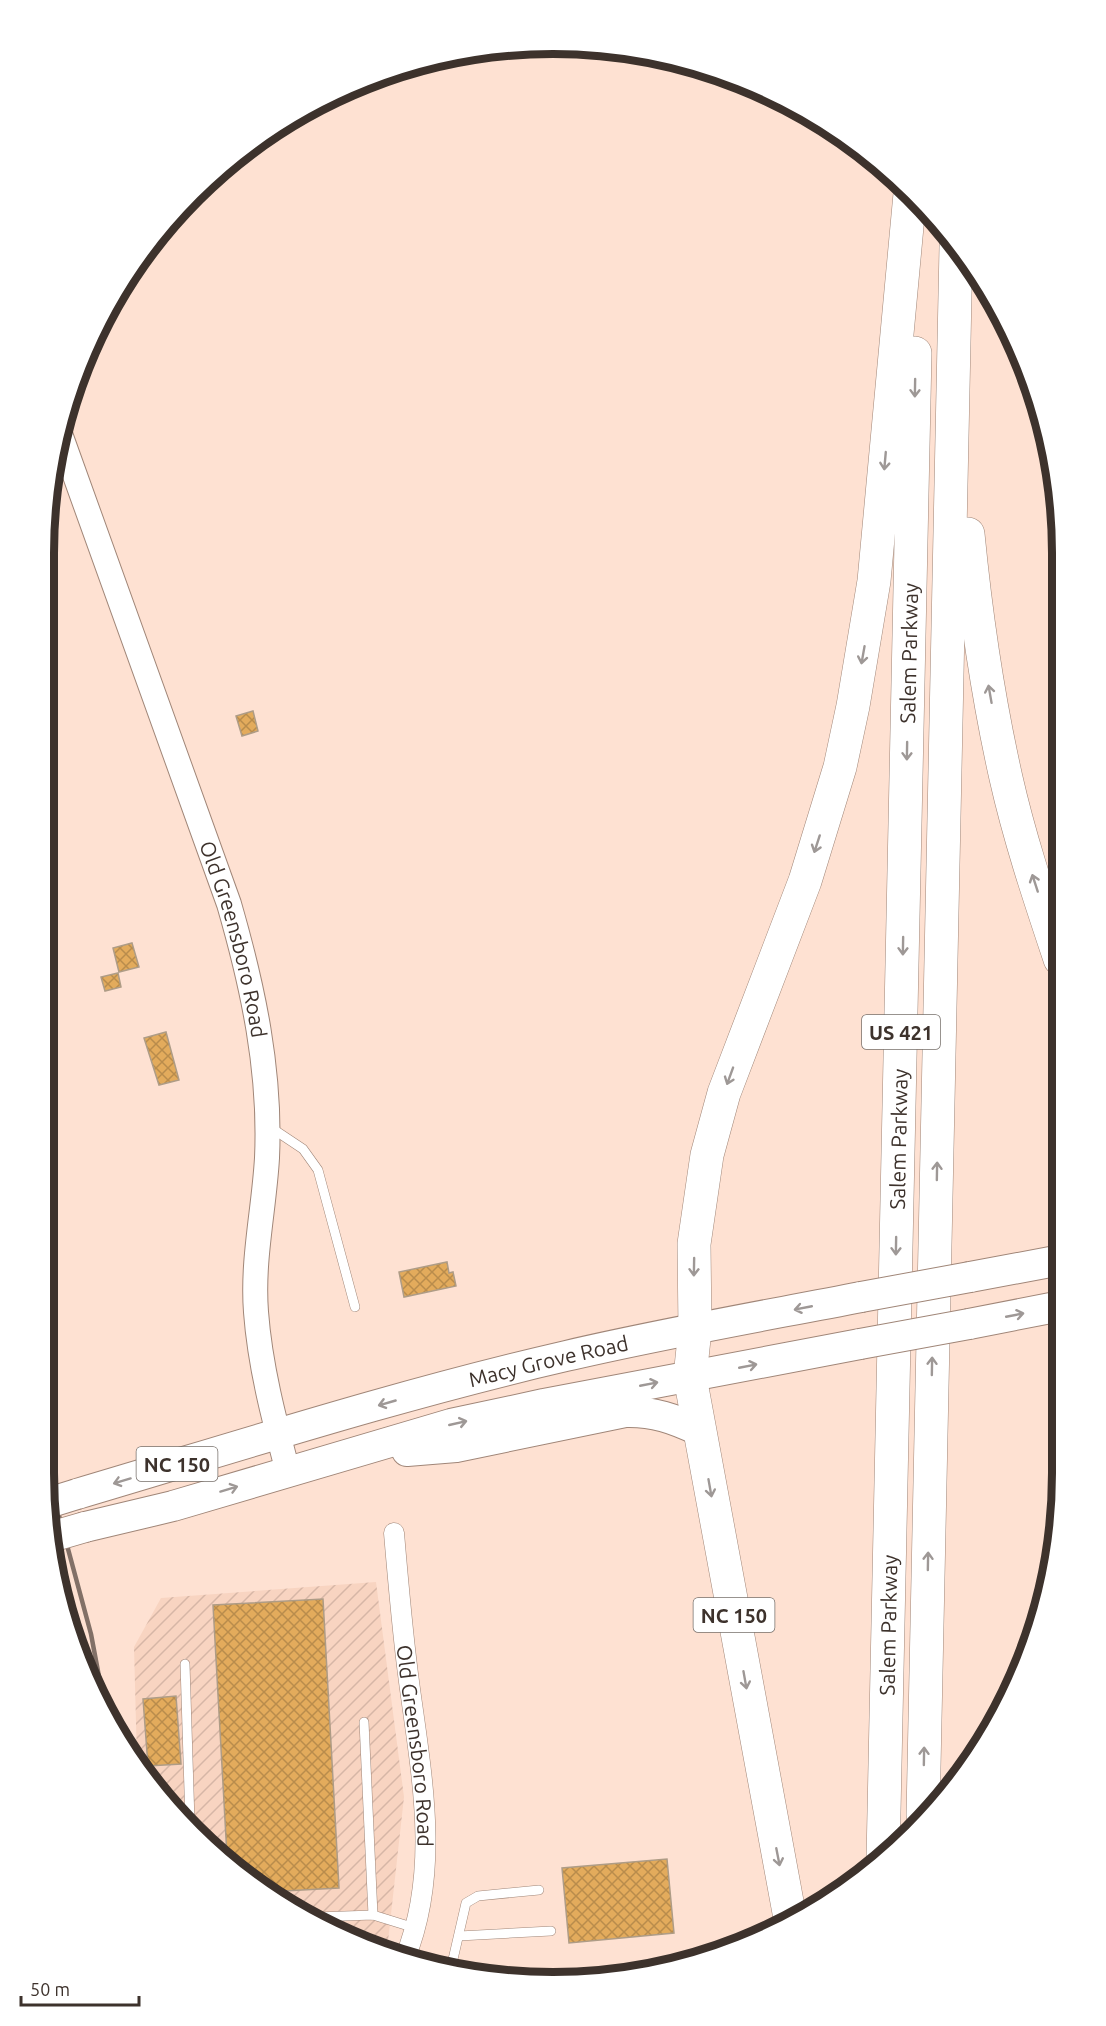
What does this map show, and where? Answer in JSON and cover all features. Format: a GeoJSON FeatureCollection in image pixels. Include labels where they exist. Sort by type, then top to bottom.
{"type":"FeatureCollection","features":[{"type":"Feature","properties":{"kind":"highway"},"geometry":{"type":"LineString","coordinates":[[700,1431],[690,1377],[695,1329],[694,1244],[701,1185],[712,1136],[737,1058],[805,881],[840,767],[854,706],[874,581],[909,203]]}},
{"type":"Feature","properties":{"kind":"highway","name":"Salem Parkway"},"geometry":{"type":"LineString","coordinates":[[883,1847],[919,214]]}},
{"type":"Feature","properties":{"kind":"highway","name":"Salem Parkway"},"geometry":{"type":"LineString","coordinates":[[923,1807],[956,259]]}},
{"type":"Feature","properties":{"kind":"highway"},"geometry":{"type":"LineString","coordinates":[[953,381],[974,594],[996,730],[1019,828],[1052,933]]}},
{"type":"Feature","properties":{"kind":"highway","name":"NC 150"},"geometry":{"type":"LineString","coordinates":[[700,1431],[789,1912]]}},
{"type":"Feature","properties":{"kind":"main road","name":"Macy Grove Road"},"geometry":{"type":"LineString","coordinates":[[55,1501],[278,1434],[483,1376],[565,1356],[1052,1262]]}},
{"type":"Feature","properties":{"kind":"main road","name":"Macy Grove Road"},"geometry":{"type":"LineString","coordinates":[[58,1535],[173,1506],[451,1424],[1052,1308]]}},
{"type":"Feature","properties":{"kind":"main road","name":"NC 150"},"geometry":{"type":"LineString","coordinates":[[341,1456],[456,1447],[625,1412],[643,1412],[663,1416],[700,1431]]}},
{"type":"Feature","properties":{"kind":"street","name":"Old Greensboro Road"},"geometry":{"type":"LineString","coordinates":[[66,449],[229,904],[249,975],[256,1009],[268,1125],[267,1160],[256,1255],[256,1310],[264,1372],[288,1472]]}},
{"type":"Feature","properties":{"kind":"street","name":"Old Greensboro Road"},"geometry":{"type":"LineString","coordinates":[[394,1533],[404,1640],[425,1806],[426,1845],[415,1928],[408,1950]]}},
{"type":"Feature","properties":{"kind":"lane"},"geometry":{"type":"LineString","coordinates":[[268,1125],[303,1149],[318,1170],[355,1307]]}},
{"type":"Feature","properties":{"kind":"lane"},"geometry":{"type":"LineString","coordinates":[[185,1664],[190,1815]]}},
{"type":"Feature","properties":{"kind":"lane"},"geometry":{"type":"LineString","coordinates":[[364,1722],[373,1915]]}},
{"type":"Feature","properties":{"kind":"lane"},"geometry":{"type":"LineString","coordinates":[[453,1961],[466,1903],[472,1898],[539,1890]]}},
{"type":"Feature","properties":{"kind":"lane"},"geometry":{"type":"LineString","coordinates":[[324,1917],[373,1915],[415,1928]]}},
{"type":"Feature","properties":{"kind":"lane"},"geometry":{"type":"LineString","coordinates":[[459,1935],[550,1931]]}},
{"type":"Feature","properties":{"kind":"shaded area"},"geometry":{"type":"Polygon","coordinates":[[[376,1582],[404,1797],[388,1944],[332,1921],[303,1905],[249,1869],[200,1826],[157,1777],[138,1750],[134,1647],[161,1598],[376,1582]]]}},
{"type":"Feature","properties":{"kind":"building"},"geometry":{"type":"Polygon","coordinates":[[[253,711],[258,731],[242,736],[236,716],[253,711]]]}},
{"type":"Feature","properties":{"kind":"building"},"geometry":{"type":"Polygon","coordinates":[[[132,943],[139,967],[119,972],[113,948],[132,943]]]}},
{"type":"Feature","properties":{"kind":"building"},"geometry":{"type":"Polygon","coordinates":[[[118,973],[121,987],[105,991],[101,977],[118,973]]]}},
{"type":"Feature","properties":{"kind":"building"},"geometry":{"type":"Polygon","coordinates":[[[166,1032],[179,1080],[159,1085],[144,1038],[166,1032]]]}},
{"type":"Feature","properties":{"kind":"building"},"geometry":{"type":"Polygon","coordinates":[[[447,1262],[449,1273],[453,1272],[456,1286],[404,1297],[399,1272],[447,1262]]]}},
{"type":"Feature","properties":{"kind":"building"},"geometry":{"type":"Polygon","coordinates":[[[323,1599],[339,1888],[281,1891],[227,1850],[213,1605],[323,1599]]]}},
{"type":"Feature","properties":{"kind":"building"},"geometry":{"type":"Polygon","coordinates":[[[176,1696],[181,1764],[149,1766],[148,1764],[143,1699],[176,1696]]]}},
{"type":"Feature","properties":{"kind":"building"},"geometry":{"type":"Polygon","coordinates":[[[667,1859],[674,1933],[569,1943],[562,1868],[667,1859]]]}},
{"type":"Feature","properties":{"kind":"railway"},"geometry":{"type":"LineString","coordinates":[[55,1500],[91,1634],[100,1683]]}}]}
